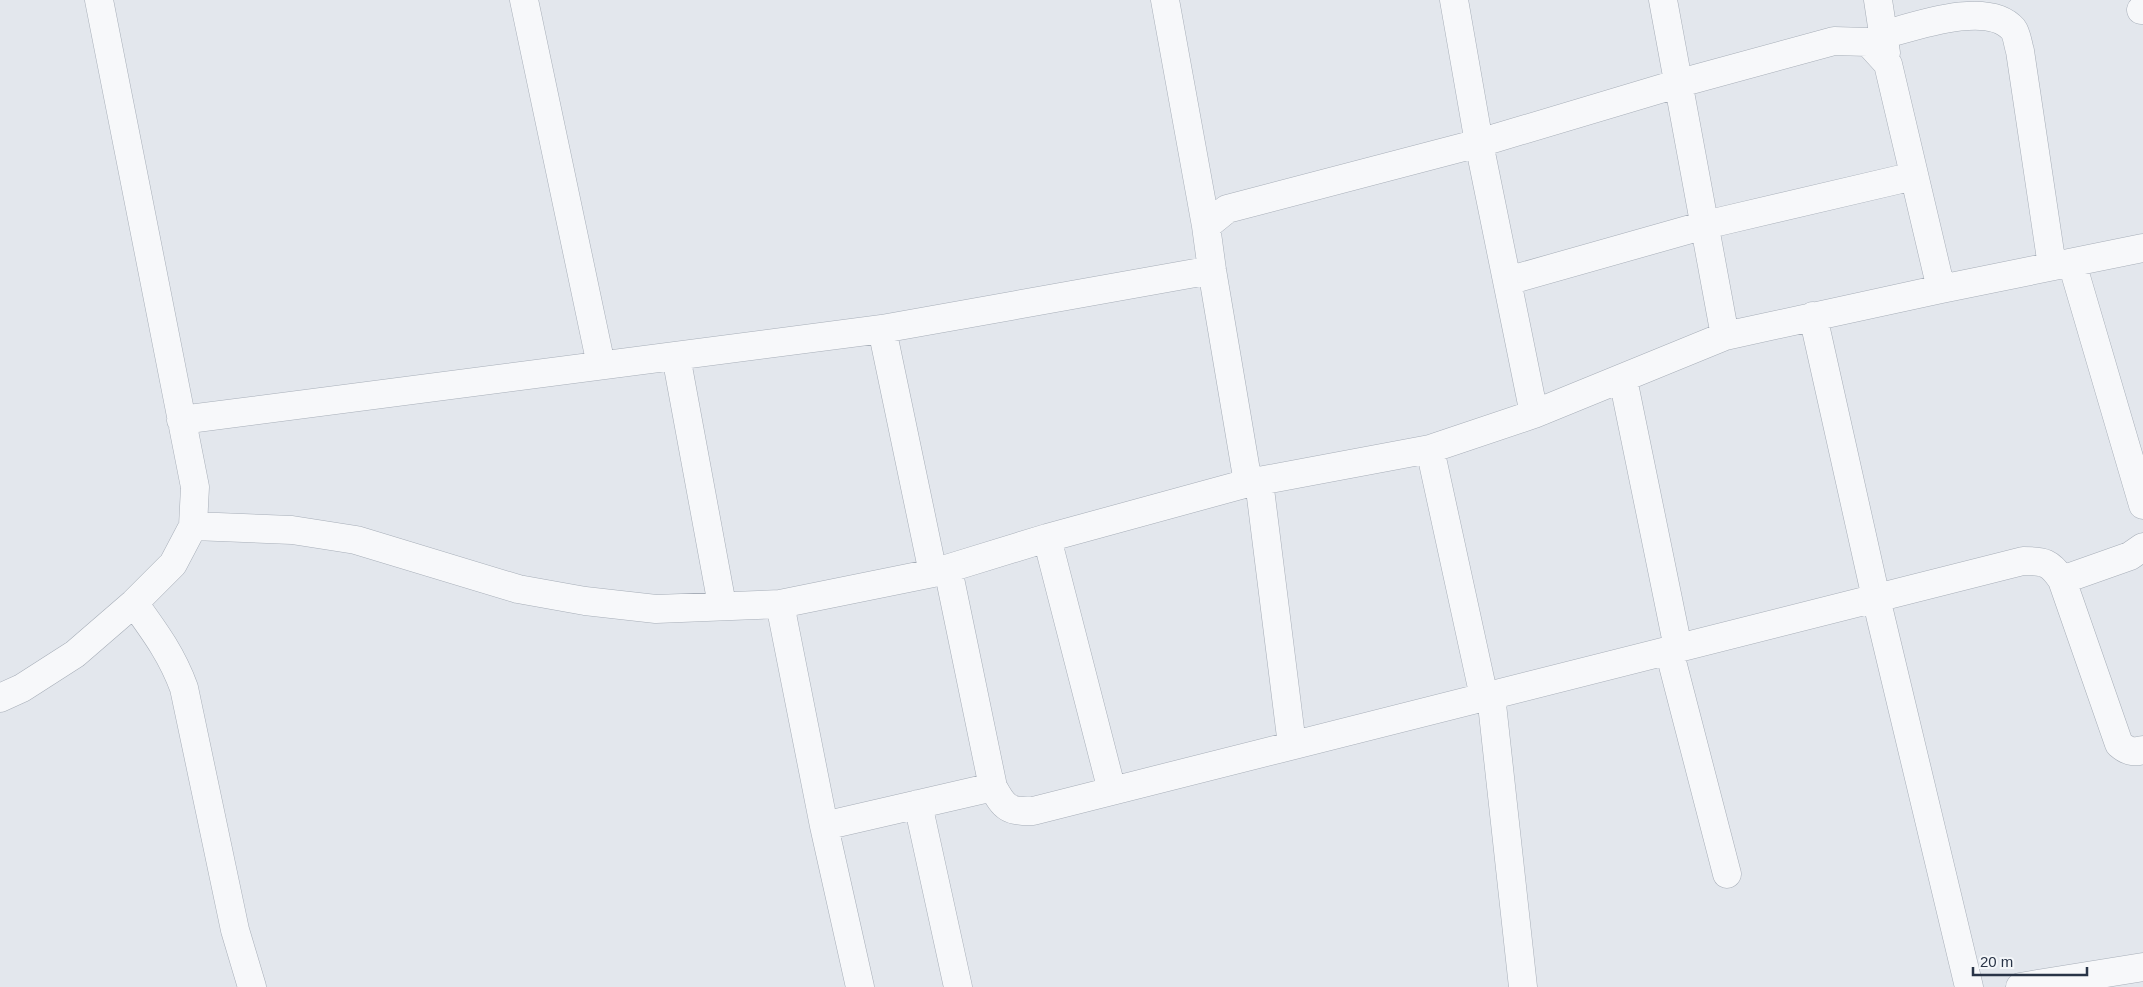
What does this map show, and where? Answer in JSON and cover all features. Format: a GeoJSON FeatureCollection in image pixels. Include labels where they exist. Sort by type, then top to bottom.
{"type":"FeatureCollection","features":[{"type":"Feature","properties":{"kind":"street"},"geometry":{"type":"LineString","coordinates":[[0,698],[22,688],[75,654],[134,603],[172,564],[193,526],[195,487],[99,0]]}},
{"type":"Feature","properties":{"kind":"street"},"geometry":{"type":"LineString","coordinates":[[524,0],[601,366]]}},
{"type":"Feature","properties":{"kind":"street"},"geometry":{"type":"LineString","coordinates":[[1165,0],[1206,226],[1212,270],[1254,482],[1292,745]]}},
{"type":"Feature","properties":{"kind":"street"},"geometry":{"type":"LineString","coordinates":[[1454,0],[1479,143],[1534,414]]}},
{"type":"Feature","properties":{"kind":"street"},"geometry":{"type":"LineString","coordinates":[[1663,0],[1680,83],[1724,336]]}},
{"type":"Feature","properties":{"kind":"street"},"geometry":{"type":"LineString","coordinates":[[1878,0],[1888,64],[1941,289]]}},
{"type":"Feature","properties":{"kind":"street"},"geometry":{"type":"LineString","coordinates":[[1884,35],[1960,15],[1995,16],[2013,30],[2020,51],[2062,265],[2143,504]]}},
{"type":"Feature","properties":{"kind":"street"},"geometry":{"type":"LineString","coordinates":[[1206,226],[1227,209],[1479,143],[1680,83],[1834,41],[1868,42],[1888,64]]}},
{"type":"Feature","properties":{"kind":"street"},"geometry":{"type":"LineString","coordinates":[[1507,281],[1705,225],[1914,176]]}},
{"type":"Feature","properties":{"kind":"street"},"geometry":{"type":"LineString","coordinates":[[193,526],[292,530],[356,540],[518,589],[584,600],[656,609],[780,604],[940,571],[1047,538],[1254,482],[1430,449],[1534,414],[1724,336],[2143,248]]}},
{"type":"Feature","properties":{"kind":"street"},"geometry":{"type":"LineString","coordinates":[[181,420],[882,329],[1212,270]]}},
{"type":"Feature","properties":{"kind":"street"},"geometry":{"type":"LineString","coordinates":[[1813,316],[1876,598],[1969,987]]}},
{"type":"Feature","properties":{"kind":"street"},"geometry":{"type":"LineString","coordinates":[[882,329],[993,787],[1001,802],[1014,811],[1033,811],[2023,561],[2041,561],[2053,567],[2062,580],[2119,744],[2126,750],[2135,752],[2143,750]]}},
{"type":"Feature","properties":{"kind":"street"},"geometry":{"type":"LineString","coordinates":[[676,356],[722,605]]}},
{"type":"Feature","properties":{"kind":"street"},"geometry":{"type":"LineString","coordinates":[[1623,379],[1674,649],[1727,874]]}},
{"type":"Feature","properties":{"kind":"street"},"geometry":{"type":"LineString","coordinates":[[1430,449],[1488,696],[1523,987]]}},
{"type":"Feature","properties":{"kind":"street"},"geometry":{"type":"LineString","coordinates":[[1047,538],[1112,791]]}},
{"type":"Feature","properties":{"kind":"street"},"geometry":{"type":"LineString","coordinates":[[2062,580],[2130,556],[2143,547]]}},
{"type":"Feature","properties":{"kind":"street"},"geometry":{"type":"LineString","coordinates":[[134,603],[164,644],[184,688],[235,930],[252,987]]}},
{"type":"Feature","properties":{"kind":"street"},"geometry":{"type":"LineString","coordinates":[[780,604],[824,826],[860,987]]}},
{"type":"Feature","properties":{"kind":"street"},"geometry":{"type":"LineString","coordinates":[[824,826],[993,787]]}},
{"type":"Feature","properties":{"kind":"street"},"geometry":{"type":"LineString","coordinates":[[918,804],[958,987]]}},
{"type":"Feature","properties":{"kind":"street"},"geometry":{"type":"LineString","coordinates":[[2020,987],[2143,967]]}}]}
